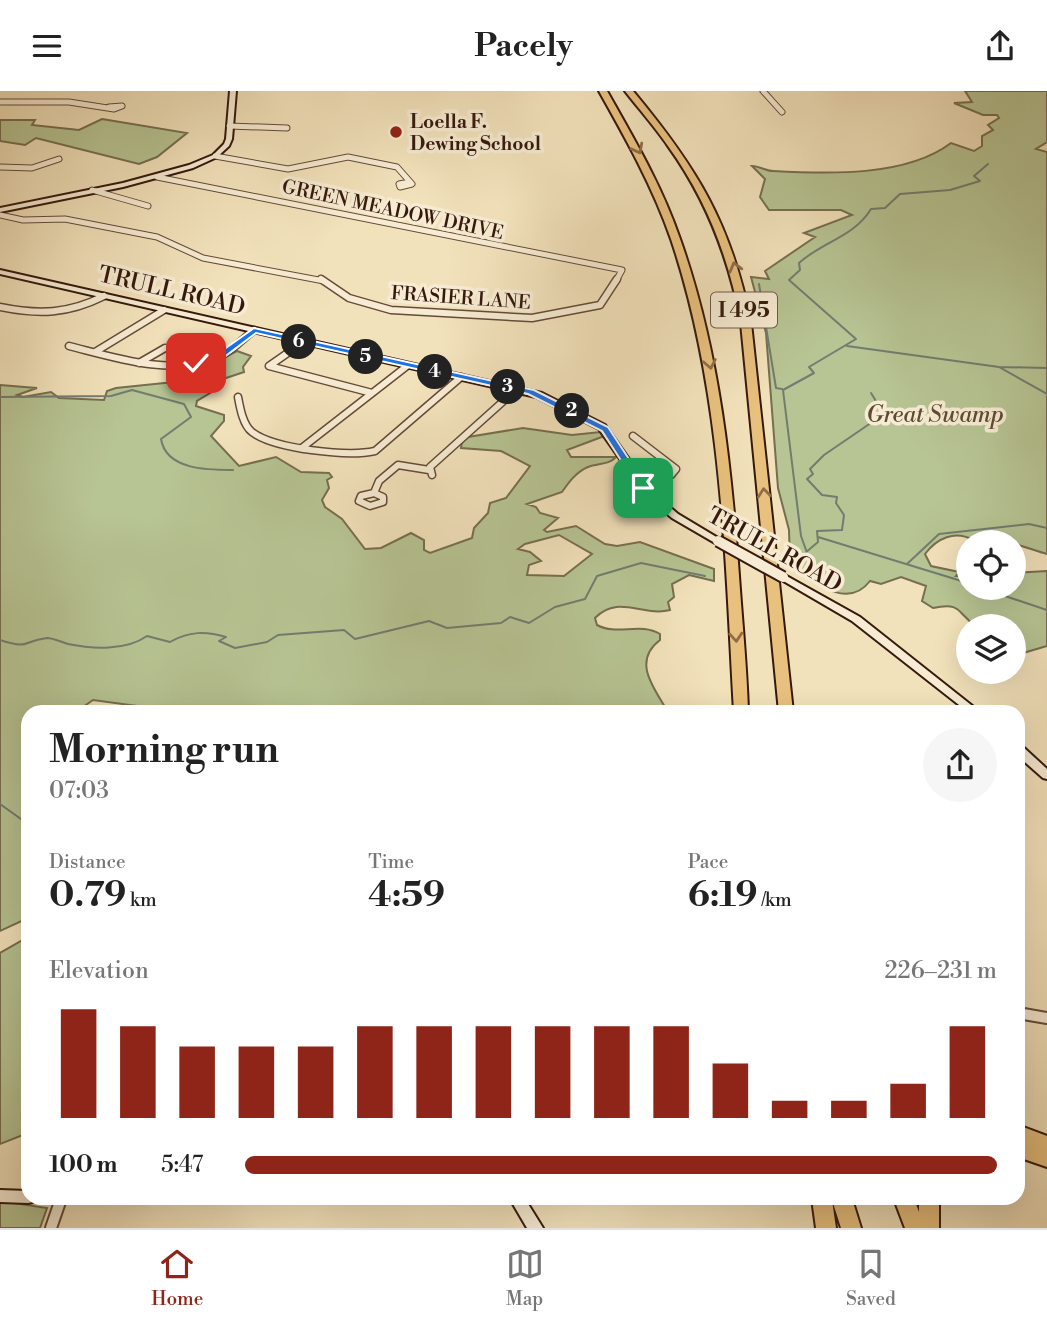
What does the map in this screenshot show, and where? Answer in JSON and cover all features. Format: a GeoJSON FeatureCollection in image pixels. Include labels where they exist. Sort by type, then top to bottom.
{"type":"FeatureCollection","features":[{"type":"Feature","properties":{"kind":"highway","name":"I 495"},"geometry":{"type":"LineString","coordinates":[[603,91],[636,145],[668,213],[683,254],[709,358],[724,475],[740,705]]}},
{"type":"Feature","properties":{"kind":"highway","name":"I 495"},"geometry":{"type":"LineString","coordinates":[[629,91],[676,147],[704,190],[726,240],[738,279],[746,323],[785,705]]}},
{"type":"Feature","properties":{"kind":"highway"},"geometry":{"type":"LineString","coordinates":[[1025,1136],[1047,1144]]}},
{"type":"Feature","properties":{"kind":"highway"},"geometry":{"type":"LineString","coordinates":[[1025,1151],[1047,1159]]}},
{"type":"Feature","properties":{"kind":"highway"},"geometry":{"type":"LineString","coordinates":[[823,1205],[826,1228]]}},
{"type":"Feature","properties":{"kind":"highway"},"geometry":{"type":"LineString","coordinates":[[844,1205],[851,1228]]}},
{"type":"Feature","properties":{"kind":"highway"},"geometry":{"type":"LineString","coordinates":[[906,1205],[915,1228]]}},
{"type":"Feature","properties":{"kind":"highway"},"geometry":{"type":"LineString","coordinates":[[929,1205],[929,1228]]}},
{"type":"Feature","properties":{"kind":"street"},"geometry":{"type":"LineString","coordinates":[[0,213],[157,177],[215,156],[227,146],[233,91]]}},
{"type":"Feature","properties":{"kind":"street"},"geometry":{"type":"LineString","coordinates":[[763,91],[782,112]]}},
{"type":"Feature","properties":{"kind":"street"},"geometry":{"type":"LineString","coordinates":[[34,102],[40,95]]}},
{"type":"Feature","properties":{"kind":"street"},"geometry":{"type":"LineString","coordinates":[[0,101],[109,107]]}},
{"type":"Feature","properties":{"kind":"street"},"geometry":{"type":"LineString","coordinates":[[229,126],[287,128]]}},
{"type":"Feature","properties":{"kind":"street"},"geometry":{"type":"LineString","coordinates":[[215,156],[288,169],[337,158],[360,158],[397,167],[410,182]]}},
{"type":"Feature","properties":{"kind":"street"},"geometry":{"type":"LineString","coordinates":[[0,167],[38,167],[59,159]]}},
{"type":"Feature","properties":{"kind":"street","name":"GREEN MEADOW DRIVE"},"geometry":{"type":"LineString","coordinates":[[157,177],[622,270]]}},
{"type":"Feature","properties":{"kind":"street"},"geometry":{"type":"LineString","coordinates":[[92,190],[148,206]]}},
{"type":"Feature","properties":{"kind":"street","name":"FRASIER LANE"},"geometry":{"type":"LineString","coordinates":[[0,213],[23,220],[65,219],[167,240],[203,258],[321,279],[349,297],[398,311],[549,316],[600,305],[606,300],[622,270]]}},
{"type":"Feature","properties":{"kind":"street","name":"TRULL ROAD"},"geometry":{"type":"LineString","coordinates":[[0,272],[543,396],[602,427],[637,479],[671,513],[850,615],[966,705]]}},
{"type":"Feature","properties":{"kind":"street"},"geometry":{"type":"LineString","coordinates":[[0,307],[39,315],[58,315],[104,296]]}},
{"type":"Feature","properties":{"kind":"street"},"geometry":{"type":"LineString","coordinates":[[95,352],[163,310]]}},
{"type":"Feature","properties":{"kind":"street"},"geometry":{"type":"LineString","coordinates":[[69,346],[139,363],[214,360],[254,330]]}},
{"type":"Feature","properties":{"kind":"street"},"geometry":{"type":"LineString","coordinates":[[302,343],[269,366],[372,393]]}},
{"type":"Feature","properties":{"kind":"street"},"geometry":{"type":"LineString","coordinates":[[139,363],[165,348]]}},
{"type":"Feature","properties":{"kind":"street"},"geometry":{"type":"LineString","coordinates":[[303,447],[407,366]]}},
{"type":"Feature","properties":{"kind":"street"},"geometry":{"type":"LineString","coordinates":[[238,397],[251,431],[303,447],[364,455],[375,451],[461,377]]}},
{"type":"Feature","properties":{"kind":"street"},"geometry":{"type":"LineString","coordinates":[[373,493],[379,481],[398,465],[430,473],[517,389]]}},
{"type":"Feature","properties":{"kind":"street"},"geometry":{"type":"LineString","coordinates":[[633,436],[636,442],[676,469],[671,475],[637,479]]}},
{"type":"Feature","properties":{"kind":"street"},"geometry":{"type":"LineString","coordinates":[[1025,755],[1047,775]]}},
{"type":"Feature","properties":{"kind":"street"},"geometry":{"type":"LineString","coordinates":[[1025,1014],[1047,1018]]}},
{"type":"Feature","properties":{"kind":"street"},"geometry":{"type":"LineString","coordinates":[[0,1196],[21,1197]]}},
{"type":"Feature","properties":{"kind":"street"},"geometry":{"type":"LineString","coordinates":[[51,1228],[59,1205]]}},
{"type":"Feature","properties":{"kind":"street"},"geometry":{"type":"LineString","coordinates":[[521,1205],[535,1228]]}},
{"type":"Feature","properties":{"kind":"green space","name":"Great Swamp"},"geometry":{"type":"Polygon","coordinates":[[[965,91],[1047,91],[1047,142],[1036,149],[1047,152],[1047,554],[1026,548],[1026,530],[956,530],[956,536],[941,540],[925,554],[931,566],[956,571],[956,600],[1026,600],[1026,572],[1047,571],[1047,646],[1026,652],[1026,614],[962,614],[950,606],[933,608],[922,601],[926,586],[901,577],[881,584],[870,581],[861,590],[841,593],[819,585],[790,565],[789,530],[778,488],[766,333],[751,277],[769,279],[765,271],[815,237],[804,233],[852,215],[841,210],[769,210],[760,197],[765,179],[752,166],[770,171],[866,171],[912,162],[951,143],[974,151],[982,146],[982,136],[993,130],[988,125],[999,118],[997,115],[983,115],[954,103],[972,102],[965,91]]]}},
{"type":"Feature","properties":{"kind":"green space"},"geometry":{"type":"Polygon","coordinates":[[[102,119],[187,133],[157,157],[139,164],[36,138],[25,145],[0,141],[0,120],[35,120],[32,125],[79,130],[102,119]]]}},
{"type":"Feature","properties":{"kind":"green space"},"geometry":{"type":"Polygon","coordinates":[[[237,351],[251,356],[243,367],[244,372],[214,382],[212,387],[215,390],[197,401],[196,406],[224,415],[224,421],[211,436],[239,466],[276,457],[301,472],[329,473],[332,477],[327,480],[329,488],[322,500],[325,507],[342,519],[365,549],[381,548],[411,533],[424,540],[424,550],[430,553],[472,538],[474,528],[488,513],[490,503],[506,498],[530,466],[501,451],[461,448],[462,441],[468,437],[523,428],[572,435],[601,432],[607,435],[567,450],[571,457],[616,457],[613,460],[584,469],[562,492],[527,504],[536,507],[540,513],[558,518],[544,530],[547,532],[576,526],[605,544],[617,546],[640,542],[714,569],[714,581],[689,575],[672,584],[674,597],[668,602],[670,610],[650,611],[622,607],[604,611],[595,618],[597,625],[605,628],[645,629],[660,634],[660,640],[651,648],[647,657],[646,666],[652,685],[664,705],[130,705],[93,700],[86,705],[21,705],[21,921],[0,931],[0,385],[37,388],[17,395],[23,397],[51,392],[59,398],[104,400],[107,391],[116,388],[174,382],[211,368],[214,362],[237,351]],[[559,535],[525,544],[518,549],[530,552],[541,561],[529,565],[527,575],[564,576],[592,554],[559,535]]]}},
{"type":"Feature","properties":{"kind":"green space"},"geometry":{"type":"Polygon","coordinates":[[[21,941],[21,1136],[0,1144],[0,953],[21,941]]]}},
{"type":"Feature","properties":{"kind":"green space"},"geometry":{"type":"Polygon","coordinates":[[[0,1201],[47,1208],[40,1228],[0,1228],[0,1201]]]}},
{"type":"Feature","properties":{"kind":"waterway"},"geometry":{"type":"LineString","coordinates":[[806,550],[801,536],[783,390],[814,373],[809,367],[856,339],[789,280],[800,270],[799,263],[847,233],[871,209],[885,208],[900,194],[950,190],[980,181],[974,176],[988,164]]}},
{"type":"Feature","properties":{"kind":"waterway"},"geometry":{"type":"LineString","coordinates":[[759,284],[776,388],[782,389]]}},
{"type":"Feature","properties":{"kind":"waterway"},"geometry":{"type":"LineString","coordinates":[[847,346],[999,367]]}},
{"type":"Feature","properties":{"kind":"waterway"},"geometry":{"type":"LineString","coordinates":[[999,367],[1047,368]]}},
{"type":"Feature","properties":{"kind":"waterway"},"geometry":{"type":"LineString","coordinates":[[999,367],[1047,394]]}},
{"type":"Feature","properties":{"kind":"waterway"},"geometry":{"type":"LineString","coordinates":[[0,397],[111,396],[132,390],[184,404],[191,417],[161,439],[165,449],[171,457],[190,466],[233,470]]}},
{"type":"Feature","properties":{"kind":"waterway"},"geometry":{"type":"LineString","coordinates":[[784,566],[798,559],[818,542],[817,531],[842,530],[844,515],[836,503],[837,497],[822,495],[807,479],[813,474],[810,469],[824,455],[884,414],[871,393]]}},
{"type":"Feature","properties":{"kind":"waterway"},"geometry":{"type":"LineString","coordinates":[[907,564],[939,534],[1029,524],[1047,528]]}},
{"type":"Feature","properties":{"kind":"waterway"},"geometry":{"type":"LineString","coordinates":[[818,537],[956,579]]}},
{"type":"Feature","properties":{"kind":"waterway"},"geometry":{"type":"LineString","coordinates":[[0,640],[22,645],[47,638],[98,648],[129,644],[147,636],[170,642],[191,634],[205,633],[226,637],[219,641],[235,648],[267,642],[278,635],[344,630],[355,639],[429,621],[447,628],[501,623],[510,617],[529,623],[555,607],[585,599],[597,576],[641,563],[705,576]]}},
{"type":"Feature","properties":{"kind":"waterway"},"geometry":{"type":"LineString","coordinates":[[1017,600],[1047,610]]}},
{"type":"Feature","properties":{"kind":"waterway"},"geometry":{"type":"LineString","coordinates":[[0,804],[21,819]]}},
{"type":"Feature","properties":{"kind":"place","name":"Loella F. Dewing School"},"geometry":{"type":"Point","coordinates":[396,132]}},
{"type":"Feature","properties":{"kind":"route"},"geometry":{"type":"LineString","coordinates":[[196,363],[216,359],[254,330],[531,392],[588,418],[605,429],[643,488]]}}]}
